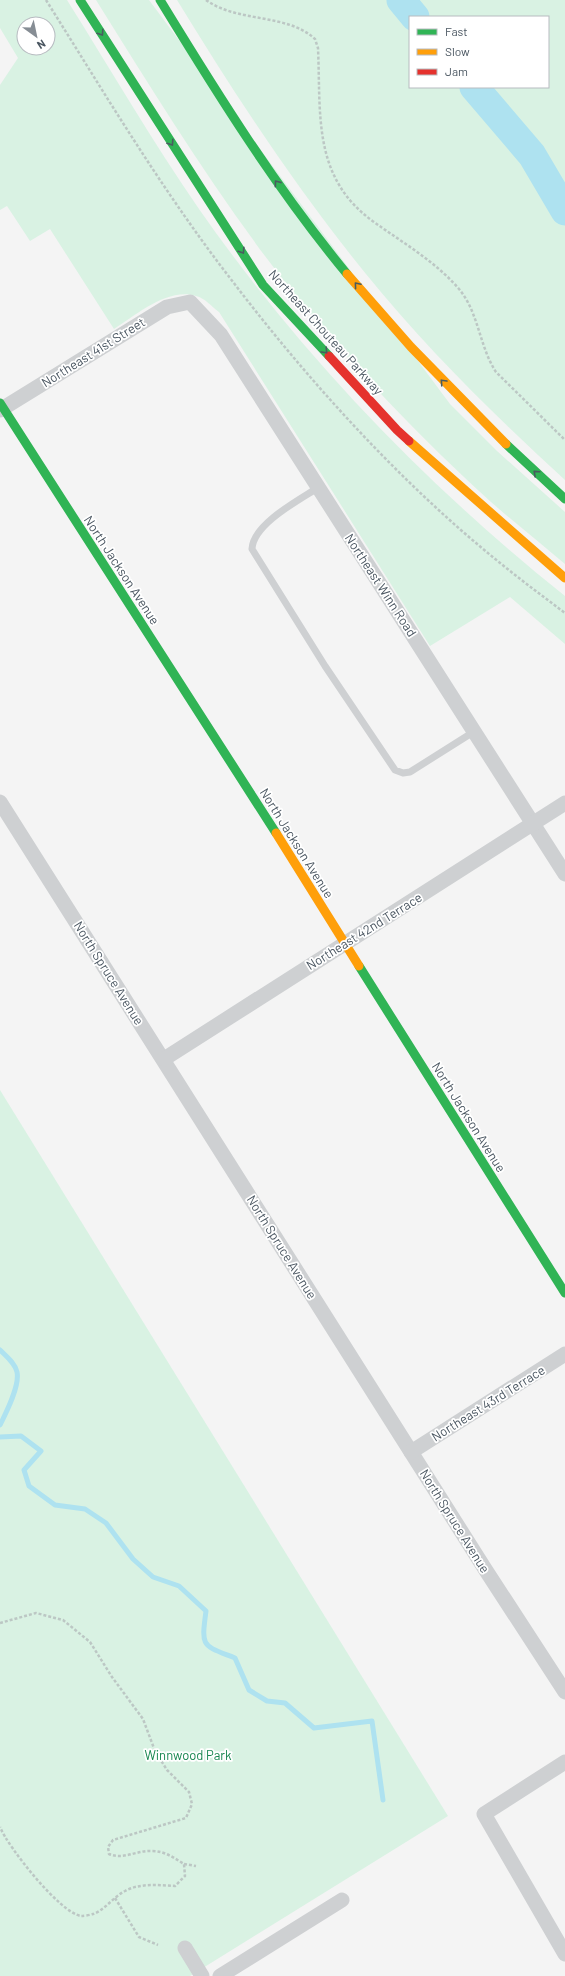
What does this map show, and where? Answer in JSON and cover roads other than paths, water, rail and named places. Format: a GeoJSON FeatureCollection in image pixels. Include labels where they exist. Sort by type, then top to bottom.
{"type":"FeatureCollection","features":[{"type":"Feature","properties":{"kind":"main road","name":"Northeast Chouteau Parkway"},"geometry":{"type":"LineString","coordinates":[[80,0],[264,285],[397,430],[565,578]]}},
{"type":"Feature","properties":{"kind":"main road"},"geometry":{"type":"LineString","coordinates":[[160,0],[273,178],[328,251],[398,334],[449,389],[505,445],[565,499]]}},
{"type":"Feature","properties":{"kind":"main road","name":"North Jackson Avenue"},"geometry":{"type":"LineString","coordinates":[[1,407],[344,942],[565,1293]]}},
{"type":"Feature","properties":{"kind":"street","name":"Northeast 41st Street"},"geometry":{"type":"LineString","coordinates":[[1,407],[167,307],[190,302]]}},
{"type":"Feature","properties":{"kind":"street","name":"Northeast Winn Road"},"geometry":{"type":"LineString","coordinates":[[190,302],[221,335],[534,823],[565,874]]}},
{"type":"Feature","properties":{"kind":"street","name":"North Spruce Avenue"},"geometry":{"type":"LineString","coordinates":[[0,802],[164,1059],[411,1452],[565,1692]]}},
{"type":"Feature","properties":{"kind":"street","name":"Northeast 42nd Terrace"},"geometry":{"type":"LineString","coordinates":[[164,1059],[344,942],[565,803]]}},
{"type":"Feature","properties":{"kind":"street","name":"Northeast 43rd Terrace"},"geometry":{"type":"LineString","coordinates":[[411,1452],[565,1354]]}},
{"type":"Feature","properties":{"kind":"street"},"geometry":{"type":"LineString","coordinates":[[565,1762],[484,1814],[565,1954]]}},
{"type":"Feature","properties":{"kind":"street"},"geometry":{"type":"LineString","coordinates":[[220,1976],[342,1900]]}},
{"type":"Feature","properties":{"kind":"street"},"geometry":{"type":"LineString","coordinates":[[185,1948],[202,1976]]}},
{"type":"Feature","properties":{"kind":"lane"},"geometry":{"type":"LineString","coordinates":[[319,488],[278,515],[262,528],[252,542],[252,549],[325,666],[395,770],[403,773],[410,772],[475,731]]}},
{"type":"Feature","properties":{"kind":"waterway"},"geometry":{"type":"LineString","coordinates":[[401,0],[414,16]]}},
{"type":"Feature","properties":{"kind":"waterway"},"geometry":{"type":"LineString","coordinates":[[475,88],[532,155],[565,211]]}},
{"type":"Feature","properties":{"kind":"waterway"},"geometry":{"type":"LineString","coordinates":[[0,1350],[10,1360],[17,1372],[15,1392],[0,1425]]}},
{"type":"Feature","properties":{"kind":"waterway"},"geometry":{"type":"LineString","coordinates":[[0,1437],[21,1436],[41,1451],[24,1470],[29,1486],[55,1505],[85,1509],[106,1523],[133,1559],[153,1577],[179,1586],[206,1611],[204,1632],[206,1644],[235,1658],[249,1690],[267,1701],[285,1703],[314,1728],[372,1721],[383,1800]]}},
{"type":"Feature","properties":{"kind":"park label","name":"Winnwood Park"},"geometry":{"type":"Point","coordinates":[188,1755]}}]}
